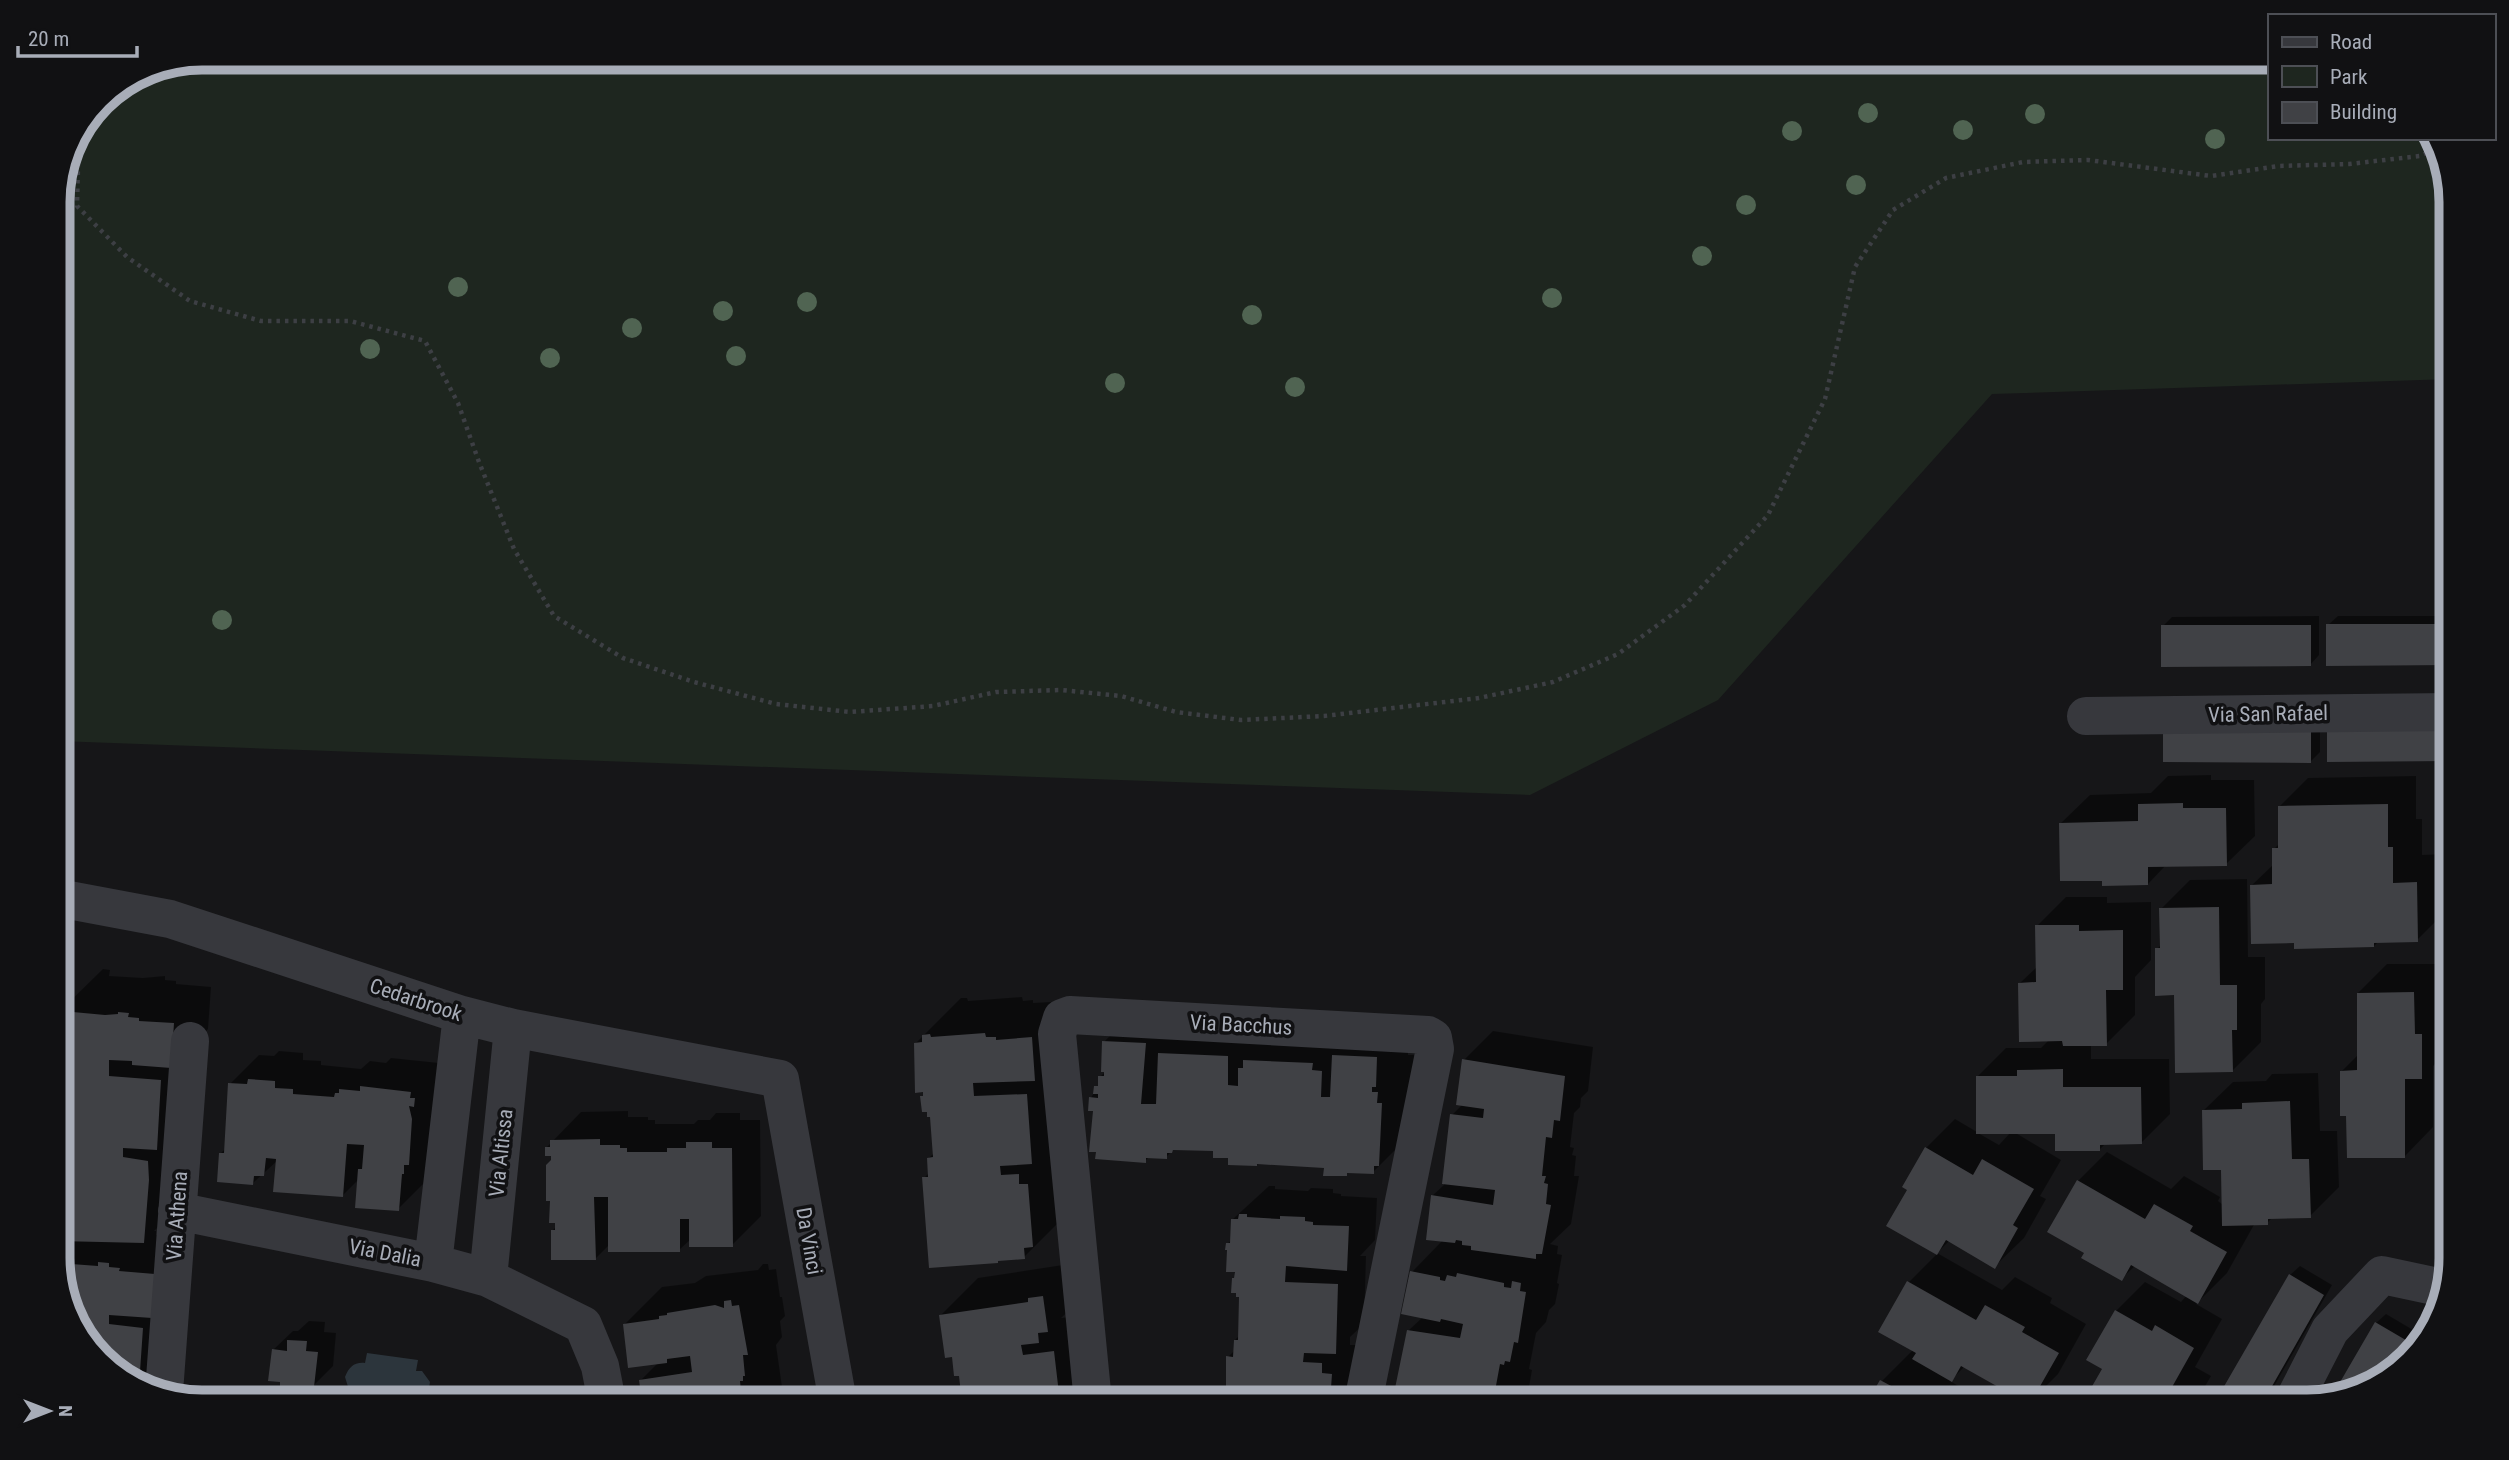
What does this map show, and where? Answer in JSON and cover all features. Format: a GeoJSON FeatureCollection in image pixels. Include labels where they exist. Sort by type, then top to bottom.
{"type":"FeatureCollection","features":[{"type":"Feature","properties":{"kind":"street","name":"Via San Rafael"},"geometry":{"type":"LineString","coordinates":[[2086,716],[2439,712]]}},
{"type":"Feature","properties":{"kind":"street","name":"Cedarbrook"},"geometry":{"type":"LineString","coordinates":[[70,900],[170,919],[462,1015],[513,1028],[780,1079]]}},
{"type":"Feature","properties":{"kind":"street"},"geometry":{"type":"LineString","coordinates":[[433,1263],[462,1015]]}},
{"type":"Feature","properties":{"kind":"street","name":"Via Bacchus"},"geometry":{"type":"LineString","coordinates":[[1092,1390],[1057,1034],[1062,1018],[1070,1015],[1433,1038],[1435,1043],[1432,1062],[1365,1390]]}},
{"type":"Feature","properties":{"kind":"street","name":"Via Altissa"},"geometry":{"type":"LineString","coordinates":[[488,1279],[513,1028]]}},
{"type":"Feature","properties":{"kind":"street","name":"Via Athena"},"geometry":{"type":"LineString","coordinates":[[165,1385],[190,1041]]}},
{"type":"Feature","properties":{"kind":"street","name":"Da Vinci"},"geometry":{"type":"LineString","coordinates":[[780,1079],[836,1390]]}},
{"type":"Feature","properties":{"kind":"street","name":"Via Dalia"},"geometry":{"type":"LineString","coordinates":[[177,1211],[433,1263],[488,1279],[583,1325],[600,1366],[605,1390]]}},
{"type":"Feature","properties":{"kind":"street"},"geometry":{"type":"LineString","coordinates":[[2299,1390],[2330,1330],[2382,1275],[2436,1287]]}},
{"type":"Feature","properties":{"kind":"path"},"geometry":{"type":"LineString","coordinates":[[78,157],[77,206],[127,257],[190,301],[261,321],[350,321],[425,341],[458,402],[514,549],[554,617],[623,658],[694,682],[776,704],[850,712],[933,706],[996,692],[1061,690],[1121,696],[1176,712],[1241,720],[1324,716],[1479,698],[1553,682],[1618,654],[1685,605],[1768,515],[1825,399],[1855,267],[1893,210],[1946,178],[2023,162],[2088,160],[2211,176],[2278,166],[2349,164],[2420,156],[2429,152]]}},
{"type":"Feature","properties":{"kind":"green space"},"geometry":{"type":"Polygon","coordinates":[[[202,70],[2268,70],[2268,140],[2423,140],[2432,160],[2439,193],[2439,379],[1992,394],[1718,700],[1530,795],[70,741],[70,193],[74,168],[84,144],[103,115],[136,88],[168,74],[202,70]]]}},
{"type":"Feature","properties":{"kind":"shaded area"},"geometry":{"type":"Polygon","coordinates":[[[367,1353],[418,1360],[416,1371],[422,1371],[430,1382],[429,1390],[349,1390],[345,1377],[348,1370],[358,1363],[365,1363],[367,1353]]]}},
{"type":"Feature","properties":{"kind":"building"},"geometry":{"type":"Polygon","coordinates":[[[2326,624],[2439,624],[2439,665],[2326,666],[2326,624]]]}},
{"type":"Feature","properties":{"kind":"building"},"geometry":{"type":"Polygon","coordinates":[[[2161,625],[2311,625],[2311,666],[2161,667],[2161,625]]]}},
{"type":"Feature","properties":{"kind":"building"},"geometry":{"type":"Polygon","coordinates":[[[2439,719],[2439,761],[2327,762],[2327,720],[2439,719]]]}},
{"type":"Feature","properties":{"kind":"building"},"geometry":{"type":"Polygon","coordinates":[[[2163,720],[2311,720],[2311,763],[2163,762],[2163,720]]]}},
{"type":"Feature","properties":{"kind":"building"},"geometry":{"type":"Polygon","coordinates":[[[2183,803],[2183,808],[2226,808],[2227,866],[2148,867],[2148,885],[2102,886],[2102,881],[2060,881],[2059,823],[2138,821],[2138,804],[2183,803]]]}},
{"type":"Feature","properties":{"kind":"building"},"geometry":{"type":"Polygon","coordinates":[[[2388,804],[2388,847],[2393,847],[2393,883],[2417,882],[2418,942],[2374,943],[2374,947],[2294,949],[2294,943],[2251,944],[2250,885],[2272,884],[2272,848],[2278,848],[2278,806],[2388,804]]]}},
{"type":"Feature","properties":{"kind":"building"},"geometry":{"type":"Polygon","coordinates":[[[2219,907],[2220,985],[2237,985],[2237,1030],[2232,1030],[2233,1072],[2175,1073],[2174,995],[2155,996],[2155,948],[2160,948],[2159,908],[2219,907]]]}},
{"type":"Feature","properties":{"kind":"building"},"geometry":{"type":"Polygon","coordinates":[[[2035,925],[2079,925],[2079,931],[2123,930],[2123,990],[2106,990],[2107,1046],[2063,1046],[2062,1041],[2019,1042],[2018,983],[2036,982],[2035,925]]]}},
{"type":"Feature","properties":{"kind":"building"},"geometry":{"type":"Polygon","coordinates":[[[2414,992],[2415,1034],[2422,1034],[2422,1079],[2405,1079],[2405,1158],[2347,1158],[2346,1116],[2340,1116],[2340,1071],[2357,1070],[2357,993],[2414,992]]]}},
{"type":"Feature","properties":{"kind":"building"},"geometry":{"type":"Polygon","coordinates":[[[70,1006],[73,1006],[73,1012],[105,1015],[129,1013],[128,1017],[139,1018],[139,1021],[174,1023],[171,1068],[109,1060],[109,1076],[161,1080],[157,1150],[123,1148],[123,1157],[148,1161],[144,1243],[70,1241],[70,1006]]]}},
{"type":"Feature","properties":{"kind":"building"},"geometry":{"type":"Polygon","coordinates":[[[985,1033],[986,1037],[996,1037],[996,1040],[1032,1037],[1035,1081],[973,1083],[974,1096],[1027,1094],[1032,1164],[1000,1166],[1001,1175],[1019,1174],[1019,1184],[1028,1184],[1033,1247],[1024,1248],[1025,1259],[929,1268],[922,1177],[928,1177],[927,1158],[933,1157],[930,1117],[927,1117],[927,1112],[922,1112],[920,1096],[923,1096],[923,1092],[915,1093],[914,1043],[922,1042],[922,1035],[930,1034],[931,1037],[985,1033]]]}},
{"type":"Feature","properties":{"kind":"building"},"geometry":{"type":"Polygon","coordinates":[[[1102,1041],[1146,1043],[1141,1104],[1156,1104],[1158,1053],[1228,1056],[1228,1085],[1238,1086],[1238,1068],[1243,1068],[1243,1060],[1313,1063],[1312,1070],[1322,1071],[1321,1097],[1330,1097],[1332,1055],[1377,1057],[1376,1087],[1372,1087],[1372,1092],[1378,1092],[1377,1103],[1382,1103],[1379,1166],[1374,1166],[1374,1174],[1323,1176],[1324,1168],[1228,1165],[1228,1158],[1213,1158],[1213,1151],[1173,1150],[1172,1153],[1167,1153],[1167,1159],[1146,1158],[1146,1163],[1095,1159],[1096,1152],[1089,1152],[1093,1111],[1088,1111],[1089,1097],[1098,1098],[1098,1094],[1093,1094],[1094,1086],[1098,1086],[1098,1076],[1104,1076],[1104,1072],[1101,1072],[1102,1041]]]}},
{"type":"Feature","properties":{"kind":"building"},"geometry":{"type":"Polygon","coordinates":[[[1462,1059],[1565,1076],[1560,1121],[1554,1120],[1552,1138],[1546,1137],[1542,1176],[1546,1176],[1544,1183],[1548,1184],[1546,1204],[1551,1205],[1542,1254],[1536,1254],[1536,1259],[1471,1250],[1471,1246],[1462,1245],[1462,1241],[1456,1240],[1455,1243],[1426,1240],[1431,1195],[1493,1205],[1495,1190],[1442,1184],[1450,1114],[1483,1118],[1484,1109],[1456,1105],[1462,1059]]]}},
{"type":"Feature","properties":{"kind":"building"},"geometry":{"type":"Polygon","coordinates":[[[2063,1069],[2063,1087],[2141,1087],[2142,1144],[2100,1145],[2100,1151],[2055,1151],[2055,1134],[1976,1134],[1976,1076],[2017,1076],[2017,1070],[2063,1069]]]}},
{"type":"Feature","properties":{"kind":"building"},"geometry":{"type":"Polygon","coordinates":[[[248,1079],[275,1081],[275,1088],[293,1089],[293,1094],[334,1097],[335,1093],[339,1093],[339,1089],[360,1091],[360,1086],[411,1092],[410,1098],[415,1098],[414,1107],[409,1106],[412,1119],[409,1165],[404,1165],[402,1174],[399,1211],[355,1208],[358,1169],[362,1169],[364,1145],[347,1144],[343,1197],[273,1192],[276,1159],[266,1158],[264,1176],[254,1176],[253,1185],[217,1182],[219,1153],[224,1153],[228,1083],[247,1084],[248,1079]]]}},
{"type":"Feature","properties":{"kind":"building"},"geometry":{"type":"Polygon","coordinates":[[[2290,1101],[2292,1159],[2309,1159],[2311,1218],[2268,1219],[2268,1225],[2222,1226],[2221,1170],[2203,1170],[2202,1110],[2242,1109],[2242,1103],[2290,1101]]]}},
{"type":"Feature","properties":{"kind":"building"},"geometry":{"type":"Polygon","coordinates":[[[600,1139],[600,1145],[620,1145],[620,1148],[627,1148],[627,1152],[667,1152],[667,1148],[686,1148],[686,1142],[712,1142],[712,1148],[732,1148],[733,1247],[689,1247],[689,1219],[680,1219],[680,1252],[608,1252],[608,1197],[594,1197],[596,1260],[551,1260],[551,1230],[555,1230],[555,1223],[549,1223],[550,1201],[546,1201],[546,1165],[551,1156],[545,1156],[545,1147],[550,1147],[550,1140],[600,1139]]]}},
{"type":"Feature","properties":{"kind":"building"},"geometry":{"type":"Polygon","coordinates":[[[1925,1147],[1973,1175],[1982,1159],[2034,1189],[2013,1225],[2018,1228],[1995,1269],[1946,1240],[1937,1255],[1886,1226],[1907,1190],[1902,1187],[1925,1147]]]}},
{"type":"Feature","properties":{"kind":"building"},"geometry":{"type":"Polygon","coordinates":[[[2077,1180],[2145,1219],[2154,1204],[2193,1226],[2190,1231],[2227,1252],[2198,1304],[2131,1265],[2122,1281],[2081,1258],[2084,1253],[2047,1232],[2077,1180]]]}},
{"type":"Feature","properties":{"kind":"building"},"geometry":{"type":"Polygon","coordinates":[[[1239,1214],[1280,1219],[1280,1216],[1305,1217],[1305,1221],[1313,1222],[1313,1225],[1349,1226],[1347,1271],[1286,1266],[1285,1282],[1338,1284],[1336,1354],[1304,1353],[1303,1362],[1322,1363],[1322,1373],[1332,1374],[1331,1390],[1226,1390],[1226,1356],[1233,1357],[1234,1340],[1238,1340],[1239,1297],[1236,1297],[1236,1293],[1231,1293],[1235,1272],[1226,1272],[1225,1250],[1226,1243],[1230,1243],[1231,1219],[1238,1219],[1239,1214]]]}},
{"type":"Feature","properties":{"kind":"building"},"geometry":{"type":"Polygon","coordinates":[[[98,1262],[109,1263],[109,1267],[120,1268],[119,1271],[155,1274],[152,1318],[109,1315],[109,1324],[143,1328],[140,1374],[103,1345],[92,1331],[77,1300],[70,1264],[98,1266],[98,1262]]]}},
{"type":"Feature","properties":{"kind":"building"},"geometry":{"type":"Polygon","coordinates":[[[1410,1271],[1440,1277],[1440,1280],[1445,1281],[1447,1275],[1456,1277],[1457,1273],[1504,1283],[1504,1287],[1511,1288],[1512,1281],[1521,1283],[1520,1291],[1526,1292],[1518,1343],[1514,1342],[1510,1362],[1500,1364],[1495,1390],[1395,1390],[1407,1330],[1460,1338],[1463,1324],[1401,1314],[1410,1271]]]}},
{"type":"Feature","properties":{"kind":"building"},"geometry":{"type":"Polygon","coordinates":[[[2289,1274],[2324,1295],[2270,1390],[2222,1390],[2289,1274]]]}},
{"type":"Feature","properties":{"kind":"building"},"geometry":{"type":"Polygon","coordinates":[[[1907,1281],[1976,1320],[1985,1305],[2025,1327],[2022,1332],[2059,1353],[2038,1390],[2004,1390],[1961,1366],[1952,1382],[1912,1359],[1916,1353],[1878,1332],[1907,1281]]]}},
{"type":"Feature","properties":{"kind":"building"},"geometry":{"type":"Polygon","coordinates":[[[1043,1296],[1048,1332],[1038,1333],[1039,1343],[1021,1345],[1023,1355],[1054,1351],[1059,1390],[961,1390],[959,1376],[954,1376],[952,1357],[945,1358],[939,1315],[1028,1302],[1028,1298],[1043,1296]]]}},
{"type":"Feature","properties":{"kind":"building"},"geometry":{"type":"Polygon","coordinates":[[[731,1300],[732,1306],[739,1305],[748,1355],[743,1355],[745,1376],[743,1381],[740,1381],[741,1390],[640,1390],[639,1380],[692,1372],[690,1356],[667,1359],[667,1363],[628,1368],[623,1324],[659,1319],[659,1316],[667,1313],[715,1305],[724,1308],[724,1301],[731,1300]]]}},
{"type":"Feature","properties":{"kind":"building"},"geometry":{"type":"Polygon","coordinates":[[[2115,1310],[2152,1331],[2155,1325],[2194,1348],[2170,1390],[2090,1390],[2102,1369],[2086,1360],[2115,1310]]]}},
{"type":"Feature","properties":{"kind":"building"},"geometry":{"type":"Polygon","coordinates":[[[2375,1322],[2409,1342],[2387,1363],[2373,1372],[2337,1387],[2375,1322]]]}},
{"type":"Feature","properties":{"kind":"building"},"geometry":{"type":"Polygon","coordinates":[[[287,1340],[307,1341],[306,1351],[318,1352],[314,1387],[300,1386],[299,1390],[280,1390],[280,1382],[268,1381],[272,1349],[287,1351],[287,1340]]]}},
{"type":"Feature","properties":{"kind":"building"},"geometry":{"type":"Polygon","coordinates":[[[1880,1380],[1899,1390],[1874,1390],[1880,1380]]]}}]}
